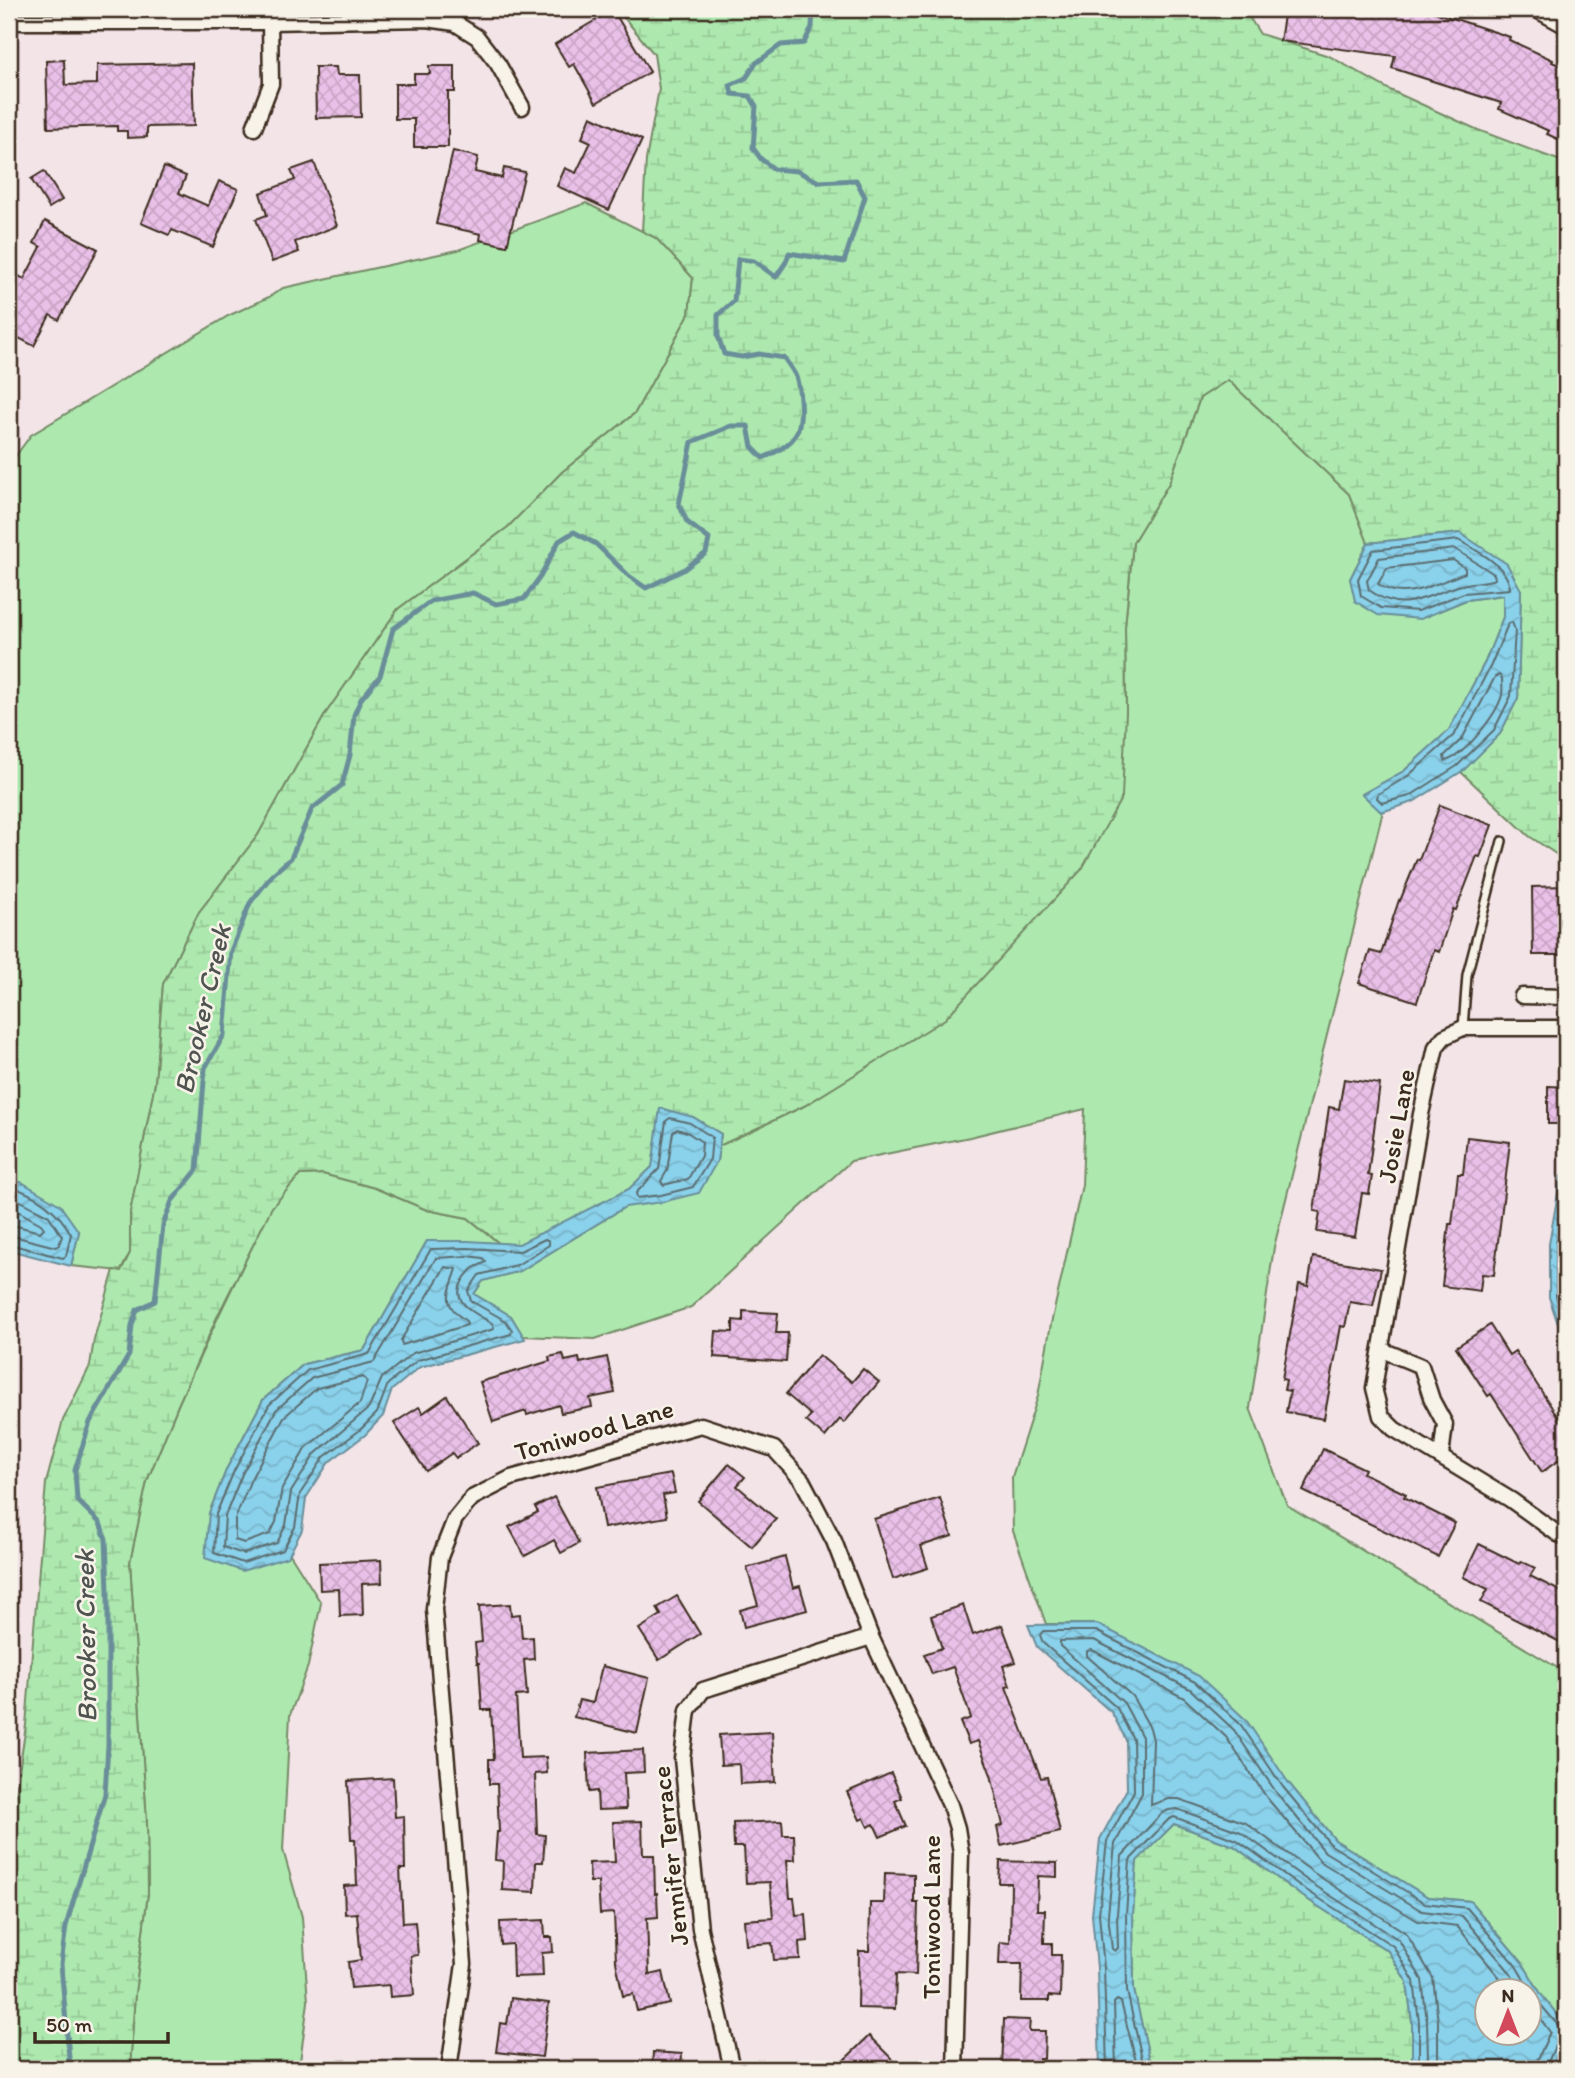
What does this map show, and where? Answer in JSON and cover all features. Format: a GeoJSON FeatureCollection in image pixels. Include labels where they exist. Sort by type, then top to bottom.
{"type":"FeatureCollection","features":[{"type":"Feature","properties":{"kind":"street"},"geometry":{"type":"LineString","coordinates":[[1535,9],[1566,26]]}},
{"type":"Feature","properties":{"kind":"street"},"geometry":{"type":"LineString","coordinates":[[9,22],[427,19],[455,23],[477,37],[498,64],[522,107]]}},
{"type":"Feature","properties":{"kind":"street"},"geometry":{"type":"LineString","coordinates":[[254,128],[271,84],[270,22]]}},
{"type":"Feature","properties":{"kind":"street"},"geometry":{"type":"LineString","coordinates":[[1522,996],[1566,997]]}},
{"type":"Feature","properties":{"kind":"street"},"geometry":{"type":"LineString","coordinates":[[1463,1028],[1566,1028]]}},
{"type":"Feature","properties":{"kind":"street","name":"Josie Lane"},"geometry":{"type":"LineString","coordinates":[[1463,1028],[1444,1037],[1436,1047],[1421,1114],[1374,1388],[1381,1416],[1394,1429],[1441,1456],[1566,1537]]}},
{"type":"Feature","properties":{"kind":"street"},"geometry":{"type":"LineString","coordinates":[[1382,1350],[1421,1366],[1432,1400],[1445,1424],[1441,1456]]}},
{"type":"Feature","properties":{"kind":"street","name":"Toniwood Lane"},"geometry":{"type":"LineString","coordinates":[[449,2069],[464,1964],[434,1609],[440,1557],[455,1519],[472,1498],[511,1478],[701,1425],[774,1448],[802,1480],[828,1529],[871,1637],[950,1805],[961,1853],[955,2069]]}},
{"type":"Feature","properties":{"kind":"street","name":"Jennifer Terrace"},"geometry":{"type":"LineString","coordinates":[[732,2069],[700,1928],[682,1759],[688,1710],[703,1690],[871,1637]]}},
{"type":"Feature","properties":{"kind":"lane"},"geometry":{"type":"LineString","coordinates":[[1463,1028],[1467,975],[1502,841]]}},
{"type":"Feature","properties":{"kind":"green space"},"geometry":{"type":"Polygon","coordinates":[[[617,9],[1244,9],[1260,34],[1329,56],[1390,90],[1478,130],[1566,163],[1566,858],[1529,836],[1461,772],[1500,734],[1518,698],[1521,590],[1460,533],[1368,543],[1349,494],[1228,380],[1200,398],[1169,483],[1133,542],[1125,627],[1126,712],[1122,797],[1082,869],[945,1019],[804,1106],[719,1146],[721,1134],[693,1117],[652,1167],[629,1189],[519,1245],[499,1243],[468,1218],[427,1210],[375,1188],[323,1174],[300,1175],[272,1207],[218,1315],[147,1481],[130,1562],[147,1822],[148,1893],[135,1993],[130,2069],[9,2069],[9,1838],[26,1725],[46,1483],[63,1420],[90,1366],[94,1339],[114,1270],[121,1271],[130,1253],[130,1213],[155,1083],[163,984],[199,912],[258,835],[326,713],[398,609],[508,527],[562,472],[635,413],[689,314],[693,278],[656,238],[642,231],[646,160],[659,89],[654,54],[617,9]]]}},
{"type":"Feature","properties":{"kind":"green space"},"geometry":{"type":"Polygon","coordinates":[[[586,203],[656,238],[693,278],[689,314],[635,413],[562,472],[508,527],[398,609],[326,713],[258,835],[199,912],[163,984],[155,1083],[130,1213],[130,1253],[121,1271],[71,1266],[79,1232],[23,1183],[9,1179],[9,465],[31,435],[228,316],[283,288],[458,250],[586,203]]]}},
{"type":"Feature","properties":{"kind":"green space"},"geometry":{"type":"Polygon","coordinates":[[[1227,379],[1349,494],[1368,543],[1350,579],[1420,619],[1466,600],[1503,595],[1503,617],[1485,662],[1449,730],[1404,771],[1363,794],[1383,811],[1274,1247],[1250,1408],[1287,1505],[1566,1673],[1566,2026],[1544,1998],[1544,1976],[1530,1976],[1522,1962],[1470,1901],[1428,1897],[1335,1840],[1288,1782],[1097,1624],[1046,1624],[1013,1531],[1012,1477],[1038,1396],[1082,1185],[1085,1109],[970,1137],[851,1161],[691,1307],[595,1339],[523,1336],[511,1316],[474,1294],[483,1281],[520,1271],[625,1207],[717,1161],[719,1146],[804,1106],[854,1074],[1014,942],[1082,869],[1126,712],[1125,627],[1133,542],[1169,483],[1200,398],[1227,379]]]}},
{"type":"Feature","properties":{"kind":"green space"},"geometry":{"type":"Polygon","coordinates":[[[323,1174],[375,1188],[427,1210],[468,1218],[499,1243],[427,1241],[364,1350],[304,1364],[263,1400],[227,1468],[209,1513],[288,1557],[290,1554],[321,1603],[308,1666],[290,1715],[283,1850],[302,1917],[308,2002],[299,2069],[130,2069],[135,1993],[148,1893],[147,1822],[130,1562],[147,1481],[178,1405],[272,1206],[300,1175],[323,1174]]]}},
{"type":"Feature","properties":{"kind":"green space"},"geometry":{"type":"Polygon","coordinates":[[[1174,1824],[1234,1846],[1299,1894],[1388,1951],[1407,1982],[1412,2022],[1412,2058],[1404,2069],[1155,2069],[1149,2057],[1134,1990],[1133,1914],[1137,1860],[1174,1824]]]}},
{"type":"Feature","properties":{"kind":"water"},"geometry":{"type":"Polygon","coordinates":[[[1460,533],[1507,564],[1521,590],[1518,698],[1500,734],[1464,770],[1413,802],[1381,812],[1362,794],[1404,771],[1449,730],[1485,662],[1503,617],[1503,595],[1466,600],[1420,619],[1378,615],[1355,601],[1350,579],[1368,543],[1460,533]]]}},
{"type":"Feature","properties":{"kind":"water"},"geometry":{"type":"Polygon","coordinates":[[[660,1108],[693,1117],[721,1134],[717,1161],[699,1193],[625,1207],[520,1271],[483,1281],[474,1294],[511,1316],[525,1339],[420,1367],[392,1390],[383,1416],[365,1435],[329,1462],[306,1498],[302,1530],[288,1557],[242,1571],[205,1558],[209,1513],[227,1468],[263,1400],[304,1364],[364,1350],[427,1241],[519,1244],[629,1189],[652,1167],[660,1108]]]}},
{"type":"Feature","properties":{"kind":"water"},"geometry":{"type":"Polygon","coordinates":[[[1561,1176],[1566,1176],[1566,1348],[1549,1297],[1549,1244],[1561,1176]]]}},
{"type":"Feature","properties":{"kind":"water"},"geometry":{"type":"Polygon","coordinates":[[[9,1179],[23,1183],[60,1205],[79,1232],[71,1266],[9,1250],[9,1179]]]}},
{"type":"Feature","properties":{"kind":"water"},"geometry":{"type":"Polygon","coordinates":[[[1097,1624],[1199,1676],[1246,1720],[1288,1782],[1335,1840],[1428,1897],[1470,1901],[1522,1962],[1530,1976],[1474,1976],[1474,2046],[1544,2046],[1544,1998],[1566,2026],[1566,2035],[1551,2069],[1404,2069],[1412,2058],[1412,2022],[1407,1982],[1388,1951],[1299,1894],[1234,1846],[1174,1824],[1137,1861],[1133,1914],[1134,1990],[1149,2057],[1155,2069],[1100,2069],[1097,1968],[1092,1915],[1100,1839],[1127,1789],[1126,1740],[1112,1713],[1037,1647],[1028,1625],[1097,1624]]]}},
{"type":"Feature","properties":{"kind":"building"},"geometry":{"type":"Polygon","coordinates":[[[1285,9],[1425,9],[1510,37],[1509,40],[1566,68],[1566,143],[1547,134],[1549,131],[1499,109],[1501,103],[1392,68],[1395,56],[1280,41],[1285,9]]]}},
{"type":"Feature","properties":{"kind":"building"},"geometry":{"type":"Polygon","coordinates":[[[613,10],[650,72],[596,103],[574,64],[569,67],[555,44],[613,10]]]}},
{"type":"Feature","properties":{"kind":"building"},"geometry":{"type":"Polygon","coordinates":[[[64,60],[65,85],[97,84],[97,65],[192,63],[194,126],[147,127],[147,137],[127,138],[127,131],[117,131],[117,126],[48,128],[46,61],[64,60]]]}},
{"type":"Feature","properties":{"kind":"building"},"geometry":{"type":"Polygon","coordinates":[[[429,66],[455,66],[455,92],[448,92],[448,147],[414,147],[414,119],[395,119],[395,84],[414,84],[414,74],[430,74],[429,66]]]}},
{"type":"Feature","properties":{"kind":"building"},"geometry":{"type":"Polygon","coordinates":[[[315,67],[336,67],[337,75],[360,75],[361,117],[316,118],[315,67]]]}},
{"type":"Feature","properties":{"kind":"building"},"geometry":{"type":"Polygon","coordinates":[[[591,116],[642,140],[609,210],[557,186],[565,168],[576,173],[591,142],[582,138],[591,116]]]}},
{"type":"Feature","properties":{"kind":"building"},"geometry":{"type":"Polygon","coordinates":[[[453,151],[478,157],[475,172],[502,178],[504,168],[525,172],[507,246],[480,240],[481,234],[436,224],[453,151]]]}},
{"type":"Feature","properties":{"kind":"building"},"geometry":{"type":"Polygon","coordinates":[[[314,162],[337,226],[295,242],[299,252],[272,262],[256,219],[267,215],[260,193],[295,180],[291,170],[314,162]]]}},
{"type":"Feature","properties":{"kind":"building"},"geometry":{"type":"Polygon","coordinates":[[[164,167],[186,176],[179,193],[208,206],[219,181],[238,189],[213,247],[172,230],[169,235],[141,223],[164,167]]]}},
{"type":"Feature","properties":{"kind":"building"},"geometry":{"type":"Polygon","coordinates":[[[44,171],[62,200],[49,208],[31,179],[44,171]]]}},
{"type":"Feature","properties":{"kind":"building"},"geometry":{"type":"Polygon","coordinates":[[[45,221],[98,249],[59,320],[50,315],[34,346],[9,333],[9,270],[24,279],[41,247],[34,243],[45,221]]]}},
{"type":"Feature","properties":{"kind":"building"},"geometry":{"type":"Polygon","coordinates":[[[1440,805],[1492,825],[1456,910],[1453,909],[1439,952],[1434,950],[1417,1002],[1359,983],[1370,951],[1381,954],[1399,900],[1417,859],[1419,860],[1440,805]]]}},
{"type":"Feature","properties":{"kind":"building"},"geometry":{"type":"Polygon","coordinates":[[[1566,886],[1566,955],[1533,955],[1532,887],[1566,886]]]}},
{"type":"Feature","properties":{"kind":"building"},"geometry":{"type":"Polygon","coordinates":[[[1344,1079],[1380,1084],[1368,1175],[1372,1176],[1369,1194],[1362,1193],[1355,1237],[1317,1232],[1320,1212],[1314,1211],[1329,1107],[1339,1109],[1344,1079]]]}},
{"type":"Feature","properties":{"kind":"building"},"geometry":{"type":"Polygon","coordinates":[[[1548,1086],[1566,1087],[1566,1124],[1548,1124],[1548,1086]]]}},
{"type":"Feature","properties":{"kind":"building"},"geometry":{"type":"Polygon","coordinates":[[[1467,1137],[1510,1142],[1494,1275],[1482,1274],[1480,1291],[1442,1286],[1449,1224],[1452,1224],[1458,1174],[1463,1174],[1467,1137]]]}},
{"type":"Feature","properties":{"kind":"building"},"geometry":{"type":"Polygon","coordinates":[[[1313,1257],[1381,1269],[1373,1306],[1350,1302],[1345,1327],[1341,1326],[1324,1419],[1286,1412],[1290,1391],[1284,1390],[1286,1380],[1282,1379],[1299,1284],[1308,1286],[1313,1257]]]}},
{"type":"Feature","properties":{"kind":"building"},"geometry":{"type":"Polygon","coordinates":[[[743,1311],[778,1313],[776,1333],[788,1333],[786,1362],[714,1357],[716,1331],[733,1332],[733,1320],[743,1321],[743,1311]]]}},
{"type":"Feature","properties":{"kind":"building"},"geometry":{"type":"Polygon","coordinates":[[[1490,1325],[1509,1355],[1515,1351],[1566,1429],[1566,1455],[1542,1472],[1491,1394],[1488,1396],[1456,1347],[1490,1325]]]}},
{"type":"Feature","properties":{"kind":"building"},"geometry":{"type":"Polygon","coordinates":[[[563,1354],[565,1361],[579,1358],[580,1363],[607,1357],[615,1393],[590,1398],[592,1407],[561,1413],[559,1405],[527,1415],[526,1411],[493,1422],[480,1382],[550,1361],[549,1357],[563,1354]]]}},
{"type":"Feature","properties":{"kind":"building"},"geometry":{"type":"Polygon","coordinates":[[[819,1355],[852,1382],[863,1369],[879,1382],[844,1423],[840,1419],[825,1437],[806,1421],[811,1415],[786,1394],[819,1355]]]}},
{"type":"Feature","properties":{"kind":"building"},"geometry":{"type":"Polygon","coordinates":[[[447,1396],[478,1443],[456,1458],[452,1453],[426,1471],[394,1423],[419,1407],[423,1413],[447,1396]]]}},
{"type":"Feature","properties":{"kind":"building"},"geometry":{"type":"Polygon","coordinates":[[[1323,1449],[1365,1469],[1363,1473],[1455,1523],[1438,1557],[1303,1491],[1323,1449]]]}},
{"type":"Feature","properties":{"kind":"building"},"geometry":{"type":"Polygon","coordinates":[[[729,1464],[745,1477],[737,1486],[776,1519],[752,1547],[698,1501],[729,1464]]]}},
{"type":"Feature","properties":{"kind":"building"},"geometry":{"type":"Polygon","coordinates":[[[671,1474],[675,1493],[663,1495],[667,1517],[604,1528],[597,1487],[671,1474]]]}},
{"type":"Feature","properties":{"kind":"building"},"geometry":{"type":"Polygon","coordinates":[[[554,1497],[579,1543],[561,1553],[554,1540],[525,1556],[509,1527],[538,1512],[535,1507],[554,1497]]]}},
{"type":"Feature","properties":{"kind":"building"},"geometry":{"type":"Polygon","coordinates":[[[940,1498],[952,1536],[921,1546],[928,1568],[893,1579],[874,1519],[940,1498]]]}},
{"type":"Feature","properties":{"kind":"building"},"geometry":{"type":"Polygon","coordinates":[[[1479,1544],[1519,1564],[1521,1561],[1535,1568],[1530,1576],[1566,1594],[1566,1645],[1481,1602],[1488,1589],[1463,1577],[1479,1544]]]}},
{"type":"Feature","properties":{"kind":"building"},"geometry":{"type":"Polygon","coordinates":[[[785,1557],[793,1588],[800,1586],[807,1610],[744,1627],[740,1610],[758,1605],[747,1568],[785,1557]]]}},
{"type":"Feature","properties":{"kind":"building"},"geometry":{"type":"Polygon","coordinates":[[[381,1560],[382,1583],[362,1584],[363,1615],[340,1616],[339,1589],[320,1590],[319,1563],[381,1560]]]}},
{"type":"Feature","properties":{"kind":"building"},"geometry":{"type":"Polygon","coordinates":[[[677,1596],[700,1634],[659,1660],[639,1629],[661,1615],[657,1608],[677,1596]]]}},
{"type":"Feature","properties":{"kind":"building"},"geometry":{"type":"Polygon","coordinates":[[[510,1604],[511,1615],[520,1614],[522,1638],[533,1637],[534,1659],[524,1660],[527,1695],[516,1696],[520,1758],[546,1757],[547,1773],[535,1774],[537,1834],[545,1835],[543,1862],[536,1862],[535,1892],[502,1890],[503,1861],[495,1860],[499,1832],[497,1784],[489,1784],[489,1759],[494,1759],[491,1710],[482,1710],[475,1643],[482,1642],[479,1606],[510,1604]]]}},
{"type":"Feature","properties":{"kind":"building"},"geometry":{"type":"Polygon","coordinates":[[[963,1605],[973,1635],[1002,1625],[1016,1662],[1003,1666],[1010,1686],[1006,1687],[1041,1778],[1047,1777],[1060,1832],[1001,1846],[997,1827],[1003,1825],[991,1775],[978,1741],[969,1744],[960,1722],[971,1718],[953,1667],[932,1674],[924,1654],[942,1648],[931,1616],[963,1605]]]}},
{"type":"Feature","properties":{"kind":"building"},"geometry":{"type":"Polygon","coordinates":[[[602,1666],[649,1678],[637,1733],[574,1717],[579,1700],[593,1703],[602,1666]]]}},
{"type":"Feature","properties":{"kind":"building"},"geometry":{"type":"Polygon","coordinates":[[[772,1732],[775,1782],[740,1784],[739,1764],[721,1765],[719,1735],[772,1732]]]}},
{"type":"Feature","properties":{"kind":"building"},"geometry":{"type":"Polygon","coordinates":[[[643,1750],[644,1772],[624,1773],[626,1809],[598,1810],[597,1791],[589,1792],[587,1753],[643,1750]]]}},
{"type":"Feature","properties":{"kind":"building"},"geometry":{"type":"Polygon","coordinates":[[[891,1773],[902,1798],[895,1801],[906,1826],[880,1837],[874,1824],[868,1827],[864,1818],[860,1820],[847,1792],[891,1773]]]}},
{"type":"Feature","properties":{"kind":"building"},"geometry":{"type":"Polygon","coordinates":[[[393,1778],[395,1817],[404,1816],[405,1869],[400,1869],[403,1923],[415,1922],[418,1955],[411,1956],[414,1995],[390,1997],[389,1985],[351,1988],[348,1962],[361,1960],[357,1913],[345,1914],[344,1886],[357,1885],[348,1781],[393,1778]]]}},
{"type":"Feature","properties":{"kind":"building"},"geometry":{"type":"Polygon","coordinates":[[[642,1821],[643,1855],[654,1855],[655,1894],[657,1893],[658,1917],[647,1918],[649,1975],[663,1972],[670,2004],[637,2011],[633,1994],[623,1996],[616,1962],[614,1913],[600,1914],[598,1882],[590,1882],[589,1863],[615,1862],[613,1822],[642,1821]]]}},
{"type":"Feature","properties":{"kind":"building"},"geometry":{"type":"Polygon","coordinates":[[[782,1821],[783,1835],[794,1835],[795,1860],[787,1860],[790,1898],[794,1898],[796,1915],[806,1914],[808,1941],[799,1942],[800,1959],[774,1960],[772,1943],[746,1945],[744,1920],[773,1918],[770,1882],[746,1883],[744,1847],[734,1847],[733,1823],[782,1821]]]}},
{"type":"Feature","properties":{"kind":"building"},"geometry":{"type":"Polygon","coordinates":[[[1000,1861],[1057,1863],[1057,1877],[1038,1876],[1037,1910],[1045,1910],[1044,1943],[1052,1943],[1052,1955],[1061,1955],[1060,1997],[1049,1996],[1049,2001],[1021,2001],[1022,1964],[999,1964],[1000,1942],[1010,1943],[1011,1883],[999,1883],[1000,1861]]]}},
{"type":"Feature","properties":{"kind":"building"},"geometry":{"type":"Polygon","coordinates":[[[885,1873],[914,1874],[914,1903],[918,1903],[916,1975],[896,1974],[895,2009],[858,2008],[859,1951],[869,1951],[870,1903],[884,1903],[885,1873]]]}},
{"type":"Feature","properties":{"kind":"building"},"geometry":{"type":"Polygon","coordinates":[[[544,1920],[545,1937],[552,1937],[553,1952],[542,1953],[543,1976],[513,1977],[512,1944],[501,1945],[500,1922],[544,1920]]]}},
{"type":"Feature","properties":{"kind":"building"},"geometry":{"type":"Polygon","coordinates":[[[511,1998],[549,2003],[542,2057],[496,2052],[500,2023],[507,2024],[511,1998]]]}},
{"type":"Feature","properties":{"kind":"building"},"geometry":{"type":"Polygon","coordinates":[[[1004,2019],[1030,2020],[1029,2031],[1045,2031],[1044,2059],[1039,2059],[1039,2069],[1002,2069],[1004,2019]]]}},
{"type":"Feature","properties":{"kind":"building"},"geometry":{"type":"Polygon","coordinates":[[[869,2036],[902,2069],[835,2069],[869,2036]]]}},
{"type":"Feature","properties":{"kind":"building"},"geometry":{"type":"Polygon","coordinates":[[[653,2052],[682,2054],[681,2069],[652,2069],[653,2052]]]}},
{"type":"Feature","properties":{"kind":"waterway","name":"Brooker Creek"},"geometry":{"type":"LineString","coordinates":[[70,2069],[61,1964],[66,1926],[105,1794],[108,1745],[106,1539],[100,1523],[77,1500],[75,1470],[90,1422],[129,1355],[132,1325],[137,1310],[155,1301],[163,1225],[172,1201],[197,1170],[205,1068],[224,1035],[231,951],[250,903],[273,874],[291,858],[312,809],[342,785],[350,755],[354,715],[361,699],[380,676],[393,629],[431,601],[473,593],[496,604],[524,599],[540,577],[559,541],[574,532],[596,544],[629,576],[646,588],[683,570],[706,553],[709,539],[687,522],[679,504],[692,442],[731,426],[748,426],[752,447],[763,458],[783,448],[795,436],[801,411],[797,381],[792,369],[784,358],[759,354],[742,357],[724,354],[718,336],[718,315],[734,301],[738,259],[754,261],[776,277],[789,253],[844,262],[865,197],[856,180],[819,182],[797,171],[774,169],[761,159],[753,148],[756,106],[750,96],[732,94],[730,85],[746,78],[756,63],[781,45],[804,43],[812,27],[813,9]]}}]}
